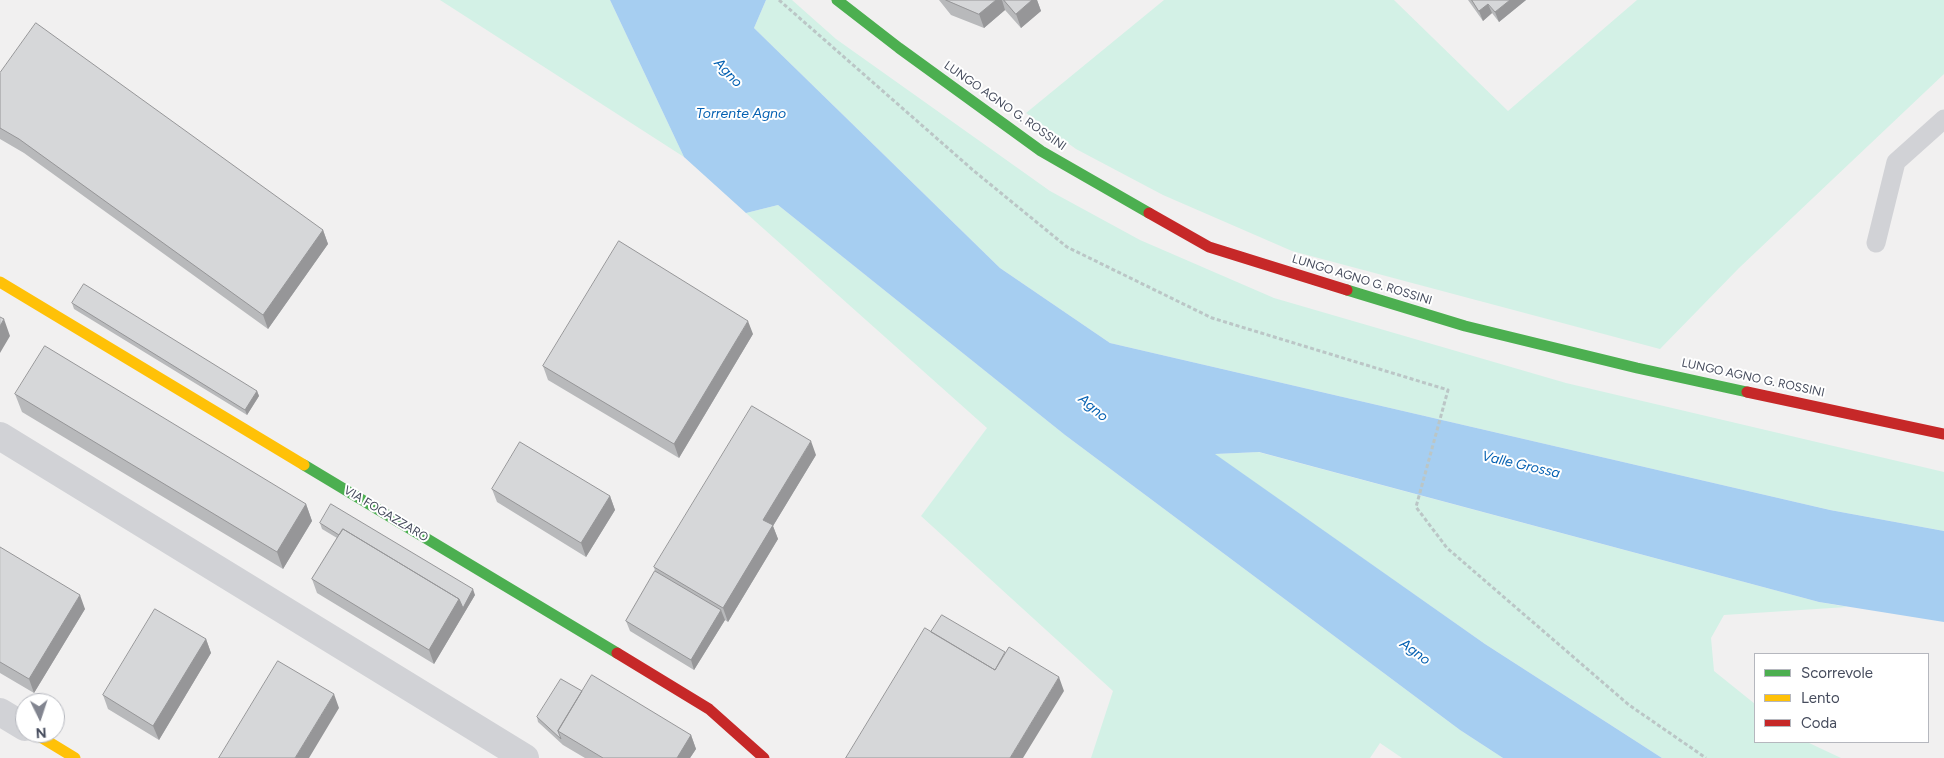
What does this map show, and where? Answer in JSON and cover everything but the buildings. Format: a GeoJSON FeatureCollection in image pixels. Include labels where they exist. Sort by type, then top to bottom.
{"type":"FeatureCollection","features":[{"type":"Feature","properties":{"kind":"main road","name":"LUNGO AGNO G. ROSSINI"},"geometry":{"type":"LineString","coordinates":[[837,0],[1041,151],[1209,247],[1465,326],[1637,368],[1944,434]]}},
{"type":"Feature","properties":{"kind":"main road","name":"VIA FOGAZZARO"},"geometry":{"type":"LineString","coordinates":[[0,282],[709,709],[764,758]]}},
{"type":"Feature","properties":{"kind":"main road"},"geometry":{"type":"LineString","coordinates":[[50,743],[75,758]]}},
{"type":"Feature","properties":{"kind":"street"},"geometry":{"type":"LineString","coordinates":[[0,436],[525,758]]}},
{"type":"Feature","properties":{"kind":"street"},"geometry":{"type":"LineString","coordinates":[[0,712],[15,722]]}},
{"type":"Feature","properties":{"kind":"lane"},"geometry":{"type":"LineString","coordinates":[[1876,243],[1896,162],[1944,119]]}},
{"type":"Feature","properties":{"kind":"path"},"geometry":{"type":"LineString","coordinates":[[779,0],[974,171],[1067,247],[1212,318],[1448,390],[1416,507],[1447,548],[1621,699],[1706,758]]}},
{"type":"Feature","properties":{"kind":"green space"},"geometry":{"type":"Polygon","coordinates":[[[440,0],[610,0],[684,157],[440,0]]]}},
{"type":"Feature","properties":{"kind":"green space"},"geometry":{"type":"Polygon","coordinates":[[[766,0],[792,0],[836,39],[1050,191],[1140,240],[1274,298],[1566,383],[1944,472],[1944,531],[1830,510],[1110,343],[1000,268],[754,28],[766,0]]]}},
{"type":"Feature","properties":{"kind":"green space"},"geometry":{"type":"Polygon","coordinates":[[[1164,0],[1394,0],[1508,111],[1637,0],[1944,0],[1944,74],[1739,268],[1660,349],[1292,251],[1163,195],[1076,149],[1026,113],[1164,0]]]}},
{"type":"Feature","properties":{"kind":"green space"},"geometry":{"type":"Polygon","coordinates":[[[778,205],[1065,435],[1460,730],[1503,758],[1402,758],[1380,743],[1370,758],[1091,758],[1113,691],[921,516],[987,428],[746,213],[778,205]]]}},
{"type":"Feature","properties":{"kind":"green space"},"geometry":{"type":"Polygon","coordinates":[[[1258,452],[1819,602],[1847,607],[1724,615],[1711,638],[1714,671],[1754,703],[1754,743],[1809,743],[1841,758],[1662,758],[1485,644],[1214,454],[1258,452]]]}},
{"type":"Feature","properties":{"kind":"water","name":"Torrente Agno"},"geometry":{"type":"Polygon","coordinates":[[[610,0],[766,0],[754,28],[1000,268],[1110,343],[1830,510],[1944,531],[1944,622],[1819,602],[1259,452],[1215,454],[1485,644],[1662,758],[1503,758],[1460,730],[1065,435],[778,205],[746,213],[684,157],[610,0]]]}},
{"type":"Feature","properties":{"kind":"traffic: fast"},"geometry":{"type":"LineString","coordinates":[[837,0],[899,48],[1041,151],[1149,213]]}},
{"type":"Feature","properties":{"kind":"traffic: fast"},"geometry":{"type":"LineString","coordinates":[[1347,290],[1465,326],[1637,368],[1747,392]]}},
{"type":"Feature","properties":{"kind":"traffic: fast"},"geometry":{"type":"LineString","coordinates":[[304,465],[617,653]]}},
{"type":"Feature","properties":{"kind":"traffic: slow"},"geometry":{"type":"LineString","coordinates":[[0,282],[304,465]]}},
{"type":"Feature","properties":{"kind":"traffic: slow"},"geometry":{"type":"LineString","coordinates":[[50,743],[75,758]]}},
{"type":"Feature","properties":{"kind":"traffic: jam"},"geometry":{"type":"LineString","coordinates":[[1149,213],[1209,247],[1347,290]]}},
{"type":"Feature","properties":{"kind":"traffic: jam"},"geometry":{"type":"LineString","coordinates":[[1747,392],[1944,434]]}},
{"type":"Feature","properties":{"kind":"traffic: jam"},"geometry":{"type":"LineString","coordinates":[[617,653],[709,709],[764,758]]}},
{"type":"Feature","properties":{"kind":"water label","name":"Agno"},"geometry":{"type":"Point","coordinates":[728,73]}},
{"type":"Feature","properties":{"kind":"water label","name":"Agno"},"geometry":{"type":"Point","coordinates":[1093,408]}},
{"type":"Feature","properties":{"kind":"water label","name":"Valle Grossa"},"geometry":{"type":"Point","coordinates":[1521,465]}},
{"type":"Feature","properties":{"kind":"water label","name":"Agno"},"geometry":{"type":"Point","coordinates":[1415,652]}}]}
